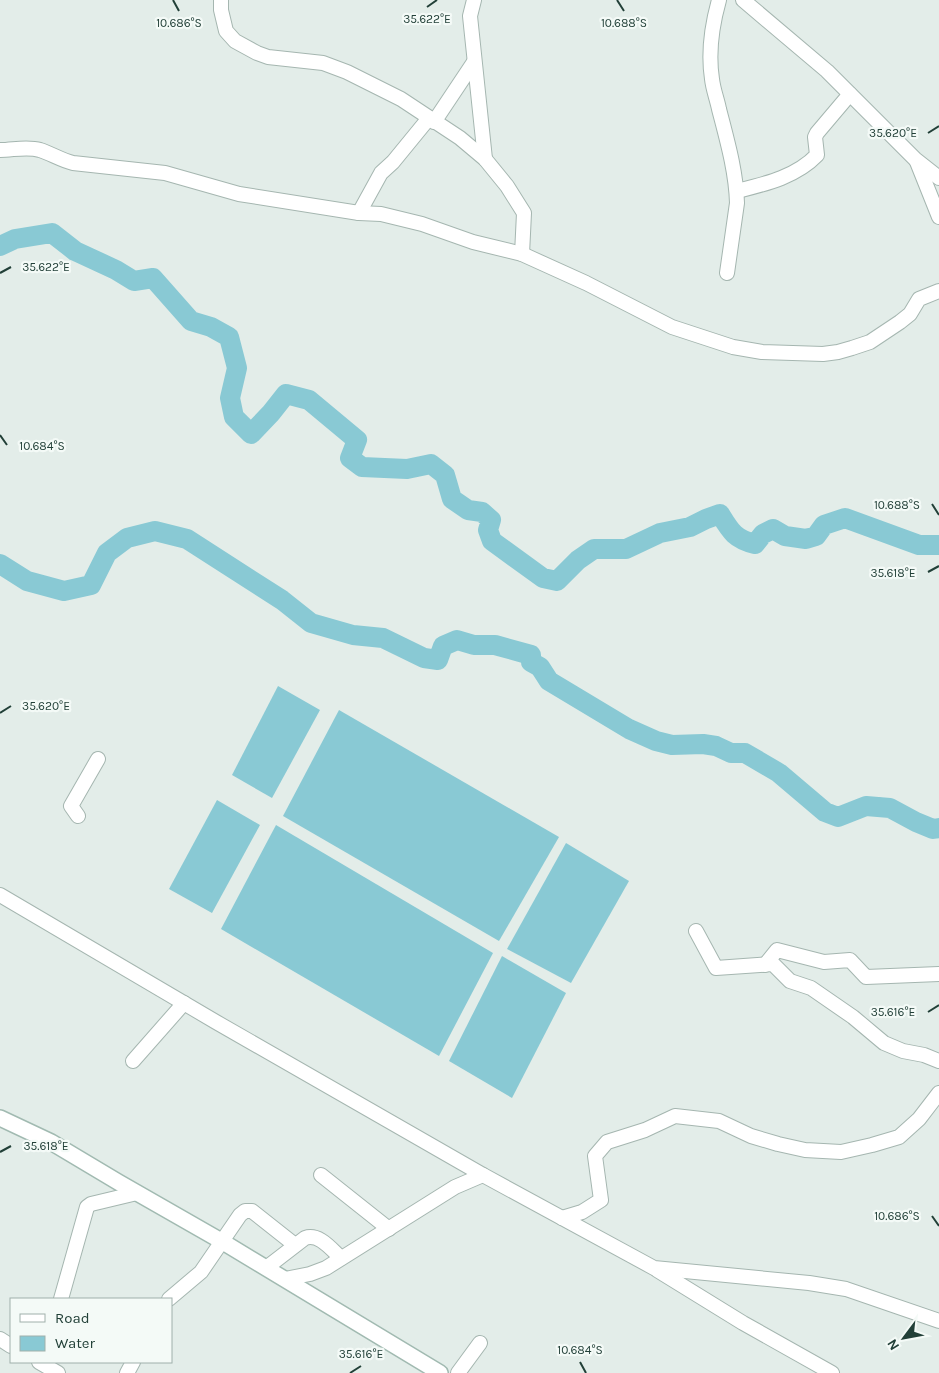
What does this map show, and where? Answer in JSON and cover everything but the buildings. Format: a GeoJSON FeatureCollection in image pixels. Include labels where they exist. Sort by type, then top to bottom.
{"type":"FeatureCollection","features":[{"type":"Feature","properties":{"kind":"main road"},"geometry":{"type":"LineString","coordinates":[[0,1118],[51,1142],[137,1194],[223,1242],[440,1373]]}},
{"type":"Feature","properties":{"kind":"street"},"geometry":{"type":"LineString","coordinates":[[221,0],[221,10],[226,31],[235,41],[268,57],[323,63],[347,72],[401,99],[460,138],[485,159],[507,186],[524,213],[522,254]]}},
{"type":"Feature","properties":{"kind":"street"},"geometry":{"type":"LineString","coordinates":[[474,0],[470,16],[484,135],[485,159]]}},
{"type":"Feature","properties":{"kind":"street"},"geometry":{"type":"LineString","coordinates":[[719,0],[713,22],[712,80],[730,151],[737,192],[727,273]]}},
{"type":"Feature","properties":{"kind":"street"},"geometry":{"type":"LineString","coordinates":[[743,0],[827,71],[915,159],[939,178]]}},
{"type":"Feature","properties":{"kind":"street"},"geometry":{"type":"LineString","coordinates":[[359,213],[382,173],[432,120],[474,62]]}},
{"type":"Feature","properties":{"kind":"street"},"geometry":{"type":"LineString","coordinates":[[737,192],[772,182],[809,163],[817,155],[815,137],[817,133],[850,94]]}},
{"type":"Feature","properties":{"kind":"street"},"geometry":{"type":"LineString","coordinates":[[0,150],[25,148],[40,150],[60,160],[73,163],[165,173],[239,194],[359,213],[381,214],[422,224],[473,242],[522,254],[586,283],[672,327],[733,347],[762,352],[823,354],[838,352],[870,342],[910,314],[919,299],[939,290]]}},
{"type":"Feature","properties":{"kind":"street"},"geometry":{"type":"LineString","coordinates":[[915,159],[939,217]]}},
{"type":"Feature","properties":{"kind":"street"},"geometry":{"type":"LineString","coordinates":[[78,816],[71,806],[89,785],[98,758]]}},
{"type":"Feature","properties":{"kind":"street"},"geometry":{"type":"LineString","coordinates":[[0,895],[483,1175],[654,1268],[825,1371]]}},
{"type":"Feature","properties":{"kind":"street"},"geometry":{"type":"LineString","coordinates":[[696,931],[716,968],[773,964],[790,981],[811,988],[853,1017],[884,1043],[903,1051],[939,1060]]}},
{"type":"Feature","properties":{"kind":"street"},"geometry":{"type":"LineString","coordinates":[[765,965],[777,950],[824,962],[850,960],[866,977],[939,974]]}},
{"type":"Feature","properties":{"kind":"street"},"geometry":{"type":"LineString","coordinates":[[133,1061],[184,1003]]}},
{"type":"Feature","properties":{"kind":"street"},"geometry":{"type":"LineString","coordinates":[[562,1218],[582,1212],[601,1200],[595,1156],[607,1142],[645,1130],[675,1116],[720,1121],[751,1136],[805,1150],[841,1152],[899,1137],[919,1119],[939,1093]]}},
{"type":"Feature","properties":{"kind":"street"},"geometry":{"type":"LineString","coordinates":[[320,1175],[389,1229]]}},
{"type":"Feature","properties":{"kind":"street"},"geometry":{"type":"LineString","coordinates":[[285,1279],[319,1271],[455,1187],[483,1175]]}},
{"type":"Feature","properties":{"kind":"street"},"geometry":{"type":"LineString","coordinates":[[62,1298],[87,1207],[90,1204],[137,1194]]}},
{"type":"Feature","properties":{"kind":"street"},"geometry":{"type":"LineString","coordinates":[[170,1298],[201,1272],[223,1242],[240,1214],[247,1210],[295,1245]]}},
{"type":"Feature","properties":{"kind":"street"},"geometry":{"type":"LineString","coordinates":[[266,1268],[305,1238],[314,1236],[341,1258]]}},
{"type":"Feature","properties":{"kind":"street"},"geometry":{"type":"LineString","coordinates":[[654,1268],[809,1283],[846,1289],[939,1321]]}},
{"type":"Feature","properties":{"kind":"street"},"geometry":{"type":"LineString","coordinates":[[458,1373],[480,1343]]}},
{"type":"Feature","properties":{"kind":"street"},"geometry":{"type":"LineString","coordinates":[[41,1363],[58,1373]]}},
{"type":"Feature","properties":{"kind":"water"},"geometry":{"type":"Polygon","coordinates":[[[278,686],[320,710],[272,798],[232,775],[278,686]]]}},
{"type":"Feature","properties":{"kind":"water"},"geometry":{"type":"Polygon","coordinates":[[[339,710],[559,837],[499,941],[283,816],[339,710]]]}},
{"type":"Feature","properties":{"kind":"water"},"geometry":{"type":"Polygon","coordinates":[[[874,797],[885,799],[890,808],[869,811],[866,806],[869,800],[874,797]]]}},
{"type":"Feature","properties":{"kind":"water"},"geometry":{"type":"Polygon","coordinates":[[[217,800],[260,825],[212,913],[169,889],[217,800]]]}},
{"type":"Feature","properties":{"kind":"water"},"geometry":{"type":"Polygon","coordinates":[[[276,825],[493,953],[439,1056],[221,929],[276,825]]]}},
{"type":"Feature","properties":{"kind":"water"},"geometry":{"type":"Polygon","coordinates":[[[566,843],[629,881],[571,983],[507,949],[566,843]]]}},
{"type":"Feature","properties":{"kind":"water"},"geometry":{"type":"Polygon","coordinates":[[[502,956],[566,993],[512,1098],[449,1061],[502,956]]]}},
{"type":"Feature","properties":{"kind":"waterway"},"geometry":{"type":"LineString","coordinates":[[0,246],[15,239],[52,233],[75,251],[116,270],[134,281],[153,278],[191,321],[211,327],[229,337],[237,368],[230,398],[234,417],[251,434],[286,394],[309,400],[357,440],[350,458],[362,467],[407,469],[431,464],[445,475],[452,499],[468,510],[482,512],[491,520],[488,530],[492,541],[543,578],[557,581],[578,560],[594,549],[626,549],[660,533],[690,527],[720,514],[734,534],[743,540],[755,544],[763,534],[773,529],[785,536],[806,539],[816,536],[824,525],[845,518],[919,545],[939,545]]}},
{"type":"Feature","properties":{"kind":"waterway"},"geometry":{"type":"LineString","coordinates":[[0,564],[27,581],[64,591],[91,585],[107,553],[127,538],[155,531],[187,539],[282,600],[311,623],[353,635],[383,638],[424,658],[438,660],[443,646],[457,640],[474,645],[495,645],[531,655],[531,662],[540,667],[549,681],[629,729],[656,741],[672,745],[703,744],[716,746],[731,753],[745,753],[779,773],[825,812],[838,817],[866,806],[890,808],[933,829],[939,828]]}}]}
